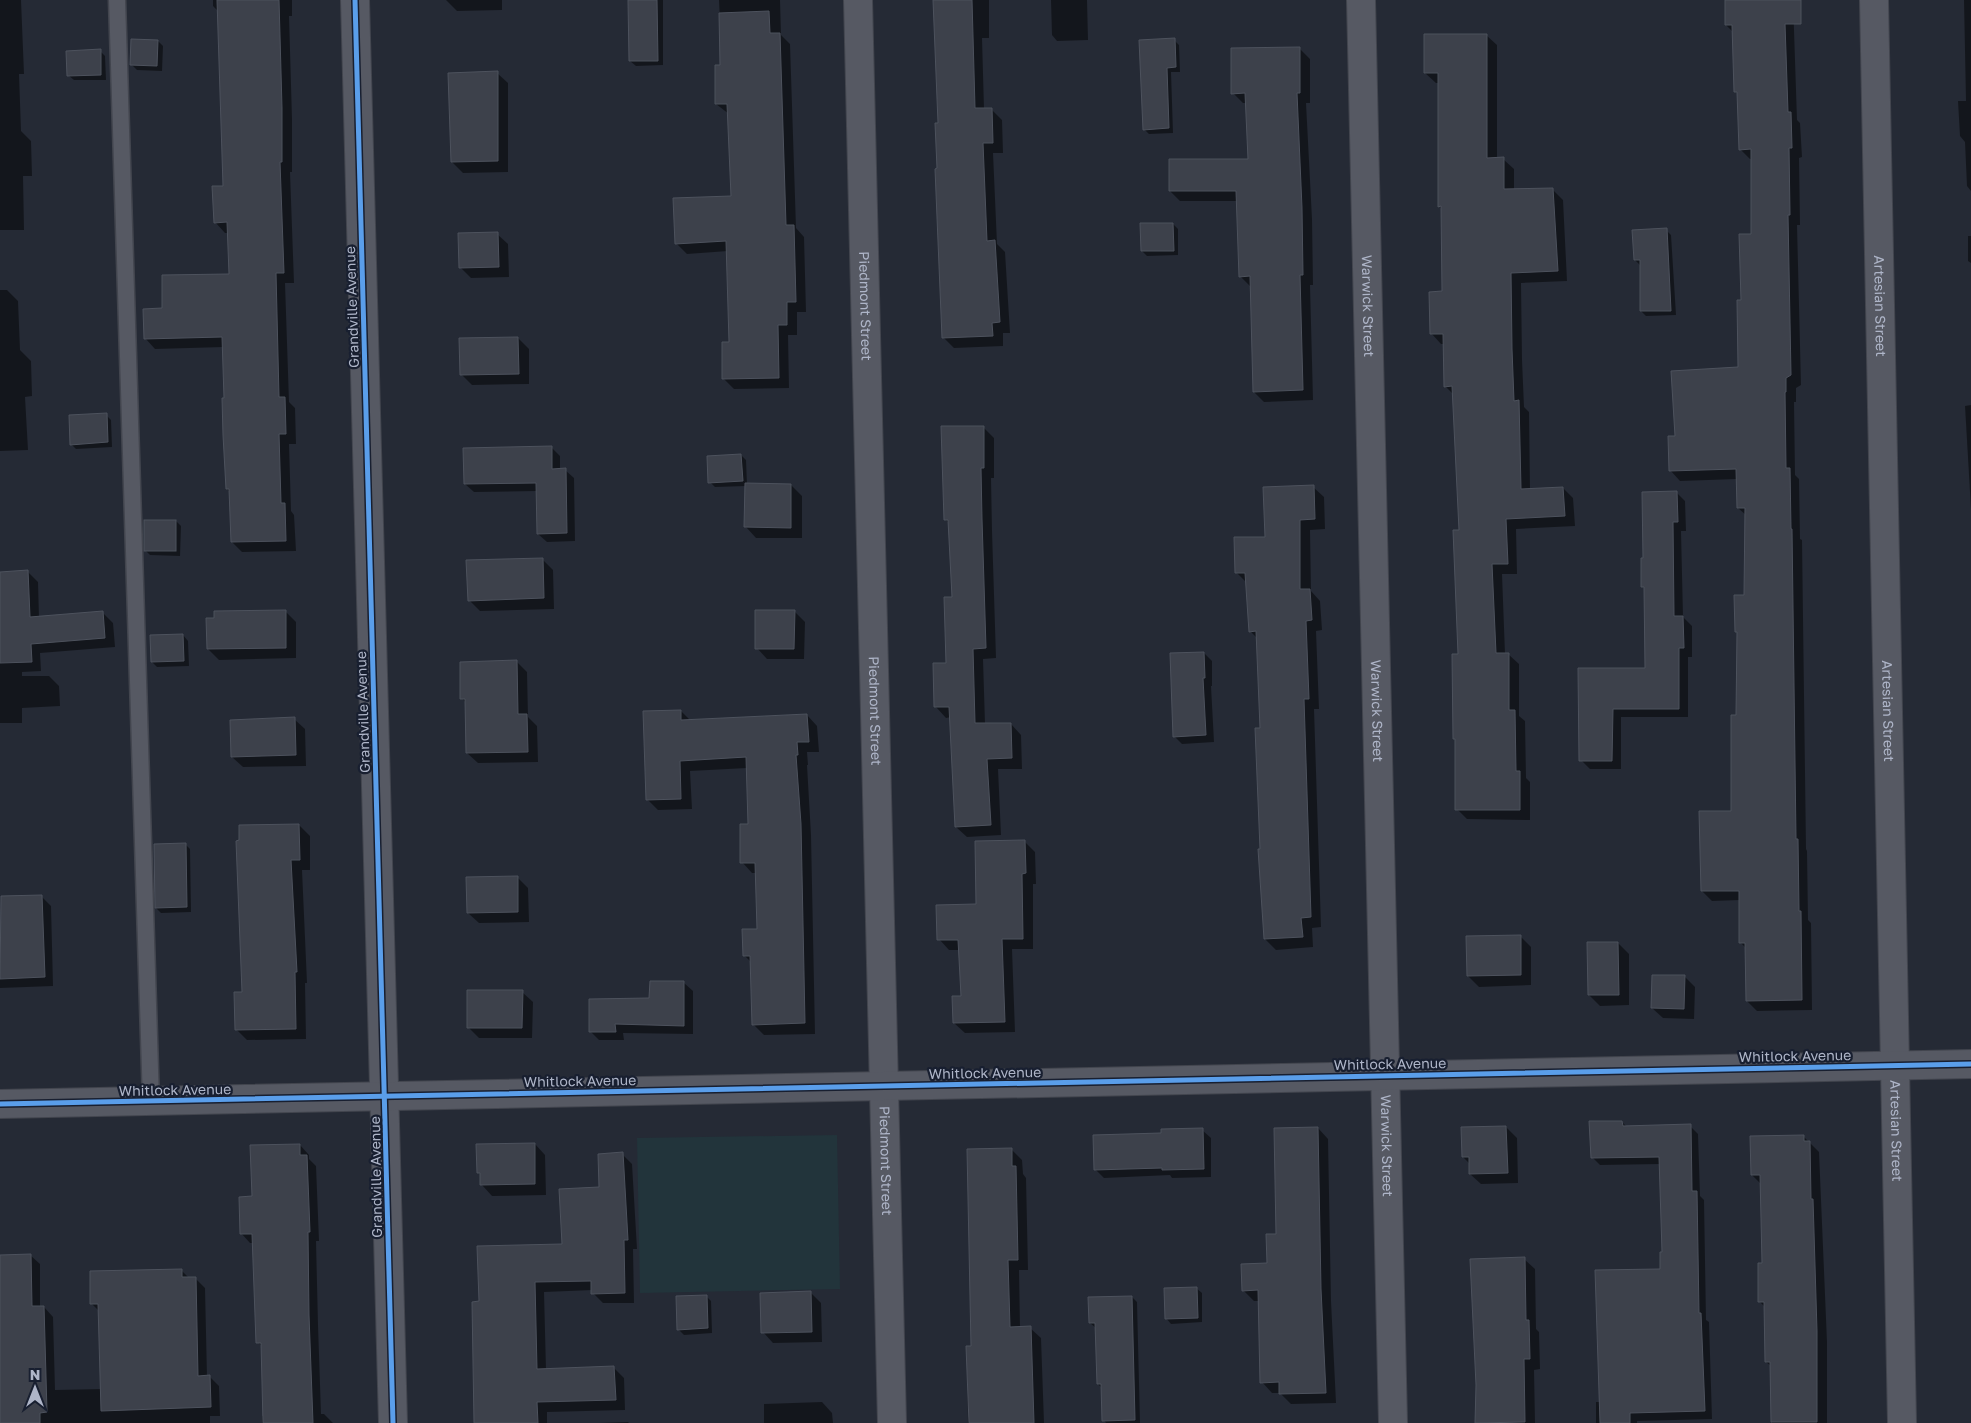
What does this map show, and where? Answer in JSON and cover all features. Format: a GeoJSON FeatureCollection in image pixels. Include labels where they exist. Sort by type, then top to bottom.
{"type":"FeatureCollection","features":[{"type":"Feature","properties":{"kind":"street","name":"Grandville Avenue"},"geometry":{"type":"LineString","coordinates":[[355,0],[393,1423]]}},
{"type":"Feature","properties":{"kind":"street","name":"Piedmont Street"},"geometry":{"type":"LineString","coordinates":[[858,0],[892,1423]]}},
{"type":"Feature","properties":{"kind":"street","name":"Warwick Street"},"geometry":{"type":"LineString","coordinates":[[1361,0],[1393,1423]]}},
{"type":"Feature","properties":{"kind":"street","name":"Artesian Street"},"geometry":{"type":"LineString","coordinates":[[1874,0],[1902,1423]]}},
{"type":"Feature","properties":{"kind":"street","name":"Whitlock Avenue"},"geometry":{"type":"LineString","coordinates":[[0,1104],[1971,1064]]}},
{"type":"Feature","properties":{"kind":"lane"},"geometry":{"type":"LineString","coordinates":[[117,0],[151,1102]]}},
{"type":"Feature","properties":{"kind":"shaded area"},"geometry":{"type":"Polygon","coordinates":[[[837,1135],[840,1289],[640,1293],[637,1138],[837,1135]]]}},
{"type":"Feature","properties":{"kind":"building"},"geometry":{"type":"Polygon","coordinates":[[[217,0],[279,0],[282,108],[282,162],[280,162],[284,273],[276,273],[279,397],[285,397],[286,434],[279,434],[281,503],[285,503],[286,541],[231,542],[229,489],[226,489],[223,435],[222,337],[144,339],[143,309],[162,308],[162,275],[229,274],[227,222],[214,223],[212,186],[223,186],[217,0]]]}},
{"type":"Feature","properties":{"kind":"building"},"geometry":{"type":"Polygon","coordinates":[[[628,0],[657,0],[658,61],[629,61],[628,0]]]}},
{"type":"Feature","properties":{"kind":"building"},"geometry":{"type":"Polygon","coordinates":[[[933,0],[972,0],[975,108],[992,108],[993,143],[983,143],[987,241],[995,240],[1000,322],[992,323],[993,336],[942,338],[935,169],[937,168],[935,123],[938,123],[933,0]]]}},
{"type":"Feature","properties":{"kind":"building"},"geometry":{"type":"Polygon","coordinates":[[[1725,0],[1801,0],[1801,24],[1785,24],[1788,112],[1791,112],[1792,148],[1789,148],[1790,215],[1788,215],[1791,375],[1786,378],[1785,392],[1786,468],[1790,468],[1792,529],[1796,839],[1798,839],[1799,911],[1801,911],[1802,1000],[1746,1001],[1745,943],[1739,943],[1739,891],[1701,891],[1699,811],[1731,811],[1731,715],[1736,715],[1737,632],[1735,632],[1734,595],[1744,595],[1745,508],[1737,508],[1736,469],[1669,471],[1668,436],[1675,436],[1671,371],[1738,367],[1737,300],[1741,300],[1739,234],[1751,234],[1751,149],[1739,150],[1737,92],[1734,92],[1732,25],[1725,25],[1725,0]]]}},
{"type":"Feature","properties":{"kind":"building"},"geometry":{"type":"Polygon","coordinates":[[[769,11],[770,33],[780,33],[786,225],[794,225],[796,302],[787,302],[787,325],[778,325],[779,378],[722,379],[722,342],[729,342],[726,241],[675,244],[673,198],[731,196],[727,104],[715,104],[715,65],[720,65],[719,13],[769,11]]]}},
{"type":"Feature","properties":{"kind":"building"},"geometry":{"type":"Polygon","coordinates":[[[1424,34],[1487,34],[1487,158],[1504,157],[1504,189],[1553,188],[1558,271],[1511,273],[1512,349],[1514,401],[1519,400],[1521,489],[1563,487],[1565,516],[1506,519],[1508,564],[1492,564],[1496,653],[1509,653],[1509,710],[1515,710],[1516,771],[1520,771],[1520,810],[1455,810],[1452,654],[1458,654],[1453,530],[1459,530],[1452,386],[1444,387],[1443,334],[1430,334],[1429,292],[1442,291],[1441,206],[1438,207],[1438,73],[1424,73],[1424,34]]]}},
{"type":"Feature","properties":{"kind":"building"},"geometry":{"type":"Polygon","coordinates":[[[1175,38],[1176,67],[1167,68],[1169,128],[1143,130],[1139,40],[1175,38]]]}},
{"type":"Feature","properties":{"kind":"building"},"geometry":{"type":"Polygon","coordinates":[[[131,39],[158,40],[157,66],[130,65],[131,39]]]}},
{"type":"Feature","properties":{"kind":"building"},"geometry":{"type":"Polygon","coordinates":[[[1300,47],[1300,93],[1297,93],[1302,208],[1303,275],[1300,275],[1303,390],[1253,392],[1250,276],[1239,277],[1236,191],[1169,191],[1169,159],[1248,159],[1245,93],[1231,94],[1231,48],[1300,47]]]}},
{"type":"Feature","properties":{"kind":"building"},"geometry":{"type":"Polygon","coordinates":[[[101,49],[101,75],[67,76],[66,51],[101,49]]]}},
{"type":"Feature","properties":{"kind":"building"},"geometry":{"type":"Polygon","coordinates":[[[498,71],[498,161],[451,162],[448,73],[498,71]]]}},
{"type":"Feature","properties":{"kind":"building"},"geometry":{"type":"Polygon","coordinates":[[[1140,223],[1173,223],[1174,251],[1141,251],[1140,223]]]}},
{"type":"Feature","properties":{"kind":"building"},"geometry":{"type":"Polygon","coordinates":[[[1667,228],[1671,311],[1640,311],[1640,260],[1634,260],[1632,230],[1667,228]]]}},
{"type":"Feature","properties":{"kind":"building"},"geometry":{"type":"Polygon","coordinates":[[[498,232],[499,267],[459,268],[458,233],[498,232]]]}},
{"type":"Feature","properties":{"kind":"building"},"geometry":{"type":"Polygon","coordinates":[[[518,337],[519,374],[460,375],[459,338],[518,337]]]}},
{"type":"Feature","properties":{"kind":"building"},"geometry":{"type":"Polygon","coordinates":[[[107,413],[108,442],[70,445],[69,415],[107,413]]]}},
{"type":"Feature","properties":{"kind":"building"},"geometry":{"type":"Polygon","coordinates":[[[941,426],[984,426],[984,468],[981,468],[986,648],[973,649],[975,723],[1011,723],[1012,758],[987,759],[991,825],[955,827],[949,707],[934,707],[933,663],[946,663],[944,597],[952,597],[948,520],[944,520],[941,426]]]}},
{"type":"Feature","properties":{"kind":"building"},"geometry":{"type":"Polygon","coordinates":[[[552,446],[552,469],[566,468],[567,533],[537,534],[536,483],[464,484],[463,448],[552,446]]]}},
{"type":"Feature","properties":{"kind":"building"},"geometry":{"type":"Polygon","coordinates":[[[741,454],[743,481],[708,483],[707,456],[741,454]]]}},
{"type":"Feature","properties":{"kind":"building"},"geometry":{"type":"Polygon","coordinates":[[[745,483],[791,484],[791,528],[744,527],[745,483]]]}},
{"type":"Feature","properties":{"kind":"building"},"geometry":{"type":"Polygon","coordinates":[[[1314,485],[1315,519],[1300,520],[1300,589],[1310,589],[1312,620],[1306,621],[1309,699],[1304,699],[1311,917],[1301,918],[1303,937],[1264,939],[1258,849],[1260,849],[1255,728],[1260,728],[1256,631],[1249,632],[1245,573],[1235,573],[1234,537],[1265,537],[1263,487],[1314,485]]]}},
{"type":"Feature","properties":{"kind":"building"},"geometry":{"type":"Polygon","coordinates":[[[1677,491],[1678,522],[1673,522],[1674,616],[1683,616],[1684,648],[1679,648],[1679,709],[1613,709],[1612,761],[1579,761],[1578,668],[1645,668],[1644,587],[1641,587],[1641,558],[1643,558],[1642,492],[1677,491]]]}},
{"type":"Feature","properties":{"kind":"building"},"geometry":{"type":"Polygon","coordinates":[[[144,520],[176,520],[176,551],[144,551],[144,520]]]}},
{"type":"Feature","properties":{"kind":"building"},"geometry":{"type":"Polygon","coordinates":[[[543,558],[544,598],[468,601],[466,560],[543,558]]]}},
{"type":"Feature","properties":{"kind":"building"},"geometry":{"type":"Polygon","coordinates":[[[28,570],[30,617],[103,611],[105,638],[31,644],[32,662],[0,663],[0,572],[28,570]]]}},
{"type":"Feature","properties":{"kind":"building"},"geometry":{"type":"Polygon","coordinates":[[[286,610],[286,648],[207,649],[206,618],[214,618],[214,611],[286,610]]]}},
{"type":"Feature","properties":{"kind":"building"},"geometry":{"type":"Polygon","coordinates":[[[755,610],[795,610],[794,649],[755,649],[755,610]]]}},
{"type":"Feature","properties":{"kind":"building"},"geometry":{"type":"Polygon","coordinates":[[[183,634],[184,661],[151,662],[150,635],[183,634]]]}},
{"type":"Feature","properties":{"kind":"building"},"geometry":{"type":"Polygon","coordinates":[[[1204,652],[1205,678],[1203,678],[1206,735],[1173,737],[1170,653],[1204,652]]]}},
{"type":"Feature","properties":{"kind":"building"},"geometry":{"type":"Polygon","coordinates":[[[517,660],[518,714],[527,714],[528,752],[466,753],[465,699],[460,699],[460,662],[517,660]]]}},
{"type":"Feature","properties":{"kind":"building"},"geometry":{"type":"Polygon","coordinates":[[[681,710],[681,720],[807,714],[809,742],[797,742],[798,755],[796,755],[801,824],[805,1023],[752,1025],[750,956],[743,956],[742,929],[757,929],[755,863],[740,863],[740,824],[748,824],[746,757],[680,761],[681,799],[646,800],[643,711],[681,710]]]}},
{"type":"Feature","properties":{"kind":"building"},"geometry":{"type":"Polygon","coordinates":[[[295,717],[296,755],[231,757],[230,720],[295,717]]]}},
{"type":"Feature","properties":{"kind":"building"},"geometry":{"type":"Polygon","coordinates":[[[299,824],[300,860],[291,860],[297,972],[295,972],[296,1029],[235,1030],[234,992],[242,992],[236,841],[239,840],[239,825],[299,824]]]}},
{"type":"Feature","properties":{"kind":"building"},"geometry":{"type":"Polygon","coordinates":[[[1025,840],[1026,873],[1022,874],[1023,939],[1002,939],[1005,1022],[953,1023],[952,996],[961,996],[958,940],[937,940],[936,905],[976,904],[975,841],[1025,840]]]}},
{"type":"Feature","properties":{"kind":"building"},"geometry":{"type":"Polygon","coordinates":[[[186,843],[187,907],[155,908],[154,844],[186,843]]]}},
{"type":"Feature","properties":{"kind":"building"},"geometry":{"type":"Polygon","coordinates":[[[518,876],[518,912],[467,913],[466,877],[518,876]]]}},
{"type":"Feature","properties":{"kind":"building"},"geometry":{"type":"Polygon","coordinates":[[[42,895],[45,977],[0,979],[1,896],[42,895]]]}},
{"type":"Feature","properties":{"kind":"building"},"geometry":{"type":"Polygon","coordinates":[[[1521,935],[1521,975],[1467,976],[1466,936],[1521,935]]]}},
{"type":"Feature","properties":{"kind":"building"},"geometry":{"type":"Polygon","coordinates":[[[1587,942],[1618,942],[1619,995],[1588,995],[1587,942]]]}},
{"type":"Feature","properties":{"kind":"building"},"geometry":{"type":"Polygon","coordinates":[[[1652,975],[1685,975],[1684,1009],[1651,1008],[1652,975]]]}},
{"type":"Feature","properties":{"kind":"building"},"geometry":{"type":"Polygon","coordinates":[[[650,981],[684,981],[684,1026],[615,1024],[616,1032],[589,1032],[589,999],[649,998],[650,981]]]}},
{"type":"Feature","properties":{"kind":"building"},"geometry":{"type":"Polygon","coordinates":[[[467,990],[523,990],[522,1028],[467,1028],[467,990]]]}},
{"type":"Feature","properties":{"kind":"building"},"geometry":{"type":"Polygon","coordinates":[[[1589,1121],[1622,1121],[1623,1126],[1691,1124],[1692,1191],[1697,1191],[1699,1313],[1701,1313],[1705,1411],[1630,1413],[1630,1423],[1600,1423],[1595,1270],[1660,1269],[1660,1252],[1662,1252],[1659,1157],[1591,1158],[1589,1121]]]}},
{"type":"Feature","properties":{"kind":"building"},"geometry":{"type":"Polygon","coordinates":[[[1506,1126],[1508,1173],[1469,1174],[1469,1157],[1462,1157],[1461,1127],[1506,1126]]]}},
{"type":"Feature","properties":{"kind":"building"},"geometry":{"type":"Polygon","coordinates":[[[1318,1127],[1321,1289],[1326,1393],[1279,1394],[1279,1382],[1260,1383],[1258,1290],[1242,1291],[1241,1264],[1267,1263],[1266,1234],[1276,1234],[1274,1128],[1318,1127]]]}},
{"type":"Feature","properties":{"kind":"building"},"geometry":{"type":"Polygon","coordinates":[[[1203,1128],[1204,1169],[1094,1170],[1093,1135],[1161,1133],[1161,1129],[1203,1128]]]}},
{"type":"Feature","properties":{"kind":"building"},"geometry":{"type":"Polygon","coordinates":[[[1804,1135],[1804,1141],[1810,1141],[1811,1199],[1813,1199],[1817,1331],[1817,1422],[1771,1422],[1770,1362],[1765,1362],[1764,1302],[1758,1302],[1758,1263],[1762,1263],[1760,1175],[1751,1175],[1750,1136],[1804,1135]]]}},
{"type":"Feature","properties":{"kind":"building"},"geometry":{"type":"Polygon","coordinates":[[[535,1143],[535,1184],[480,1185],[480,1173],[477,1173],[476,1144],[535,1143]]]}},
{"type":"Feature","properties":{"kind":"building"},"geometry":{"type":"Polygon","coordinates":[[[300,1144],[300,1155],[307,1155],[310,1232],[308,1232],[309,1315],[313,1423],[263,1423],[261,1343],[256,1343],[252,1234],[240,1234],[239,1197],[252,1196],[250,1145],[300,1144]]]}},
{"type":"Feature","properties":{"kind":"building"},"geometry":{"type":"Polygon","coordinates":[[[1012,1148],[1012,1166],[1016,1166],[1018,1260],[1008,1260],[1010,1327],[1031,1326],[1034,1423],[969,1423],[966,1346],[971,1346],[967,1149],[1012,1148]]]}},
{"type":"Feature","properties":{"kind":"building"},"geometry":{"type":"Polygon","coordinates":[[[623,1152],[628,1240],[624,1240],[625,1293],[591,1294],[591,1281],[535,1282],[537,1369],[614,1366],[616,1400],[537,1402],[538,1423],[474,1423],[472,1302],[479,1301],[477,1246],[562,1244],[559,1189],[599,1187],[598,1154],[623,1152]]]}},
{"type":"Feature","properties":{"kind":"building"},"geometry":{"type":"Polygon","coordinates":[[[31,1254],[32,1306],[44,1306],[47,1412],[40,1413],[40,1423],[0,1423],[0,1255],[31,1254]]]}},
{"type":"Feature","properties":{"kind":"building"},"geometry":{"type":"Polygon","coordinates":[[[1525,1257],[1526,1320],[1529,1320],[1530,1359],[1524,1359],[1525,1422],[1475,1423],[1476,1385],[1470,1259],[1525,1257]]]}},
{"type":"Feature","properties":{"kind":"building"},"geometry":{"type":"Polygon","coordinates":[[[182,1269],[182,1277],[196,1277],[198,1376],[210,1375],[211,1407],[101,1411],[98,1304],[90,1304],[90,1271],[182,1269]]]}},
{"type":"Feature","properties":{"kind":"building"},"geometry":{"type":"Polygon","coordinates":[[[1197,1287],[1198,1318],[1165,1319],[1164,1288],[1197,1287]]]}},
{"type":"Feature","properties":{"kind":"building"},"geometry":{"type":"Polygon","coordinates":[[[811,1291],[812,1332],[761,1333],[760,1293],[811,1291]]]}},
{"type":"Feature","properties":{"kind":"building"},"geometry":{"type":"Polygon","coordinates":[[[707,1295],[708,1328],[677,1330],[676,1296],[707,1295]]]}},
{"type":"Feature","properties":{"kind":"building"},"geometry":{"type":"Polygon","coordinates":[[[1132,1296],[1135,1420],[1102,1421],[1101,1384],[1097,1384],[1095,1323],[1089,1323],[1088,1297],[1132,1296]]]}},
{"type":"Feature","properties":{"kind":"cycle path"},"geometry":{"type":"LineString","coordinates":[[355,0],[393,1423]]}},
{"type":"Feature","properties":{"kind":"cycle path"},"geometry":{"type":"LineString","coordinates":[[0,1104],[1971,1064]]}}]}
